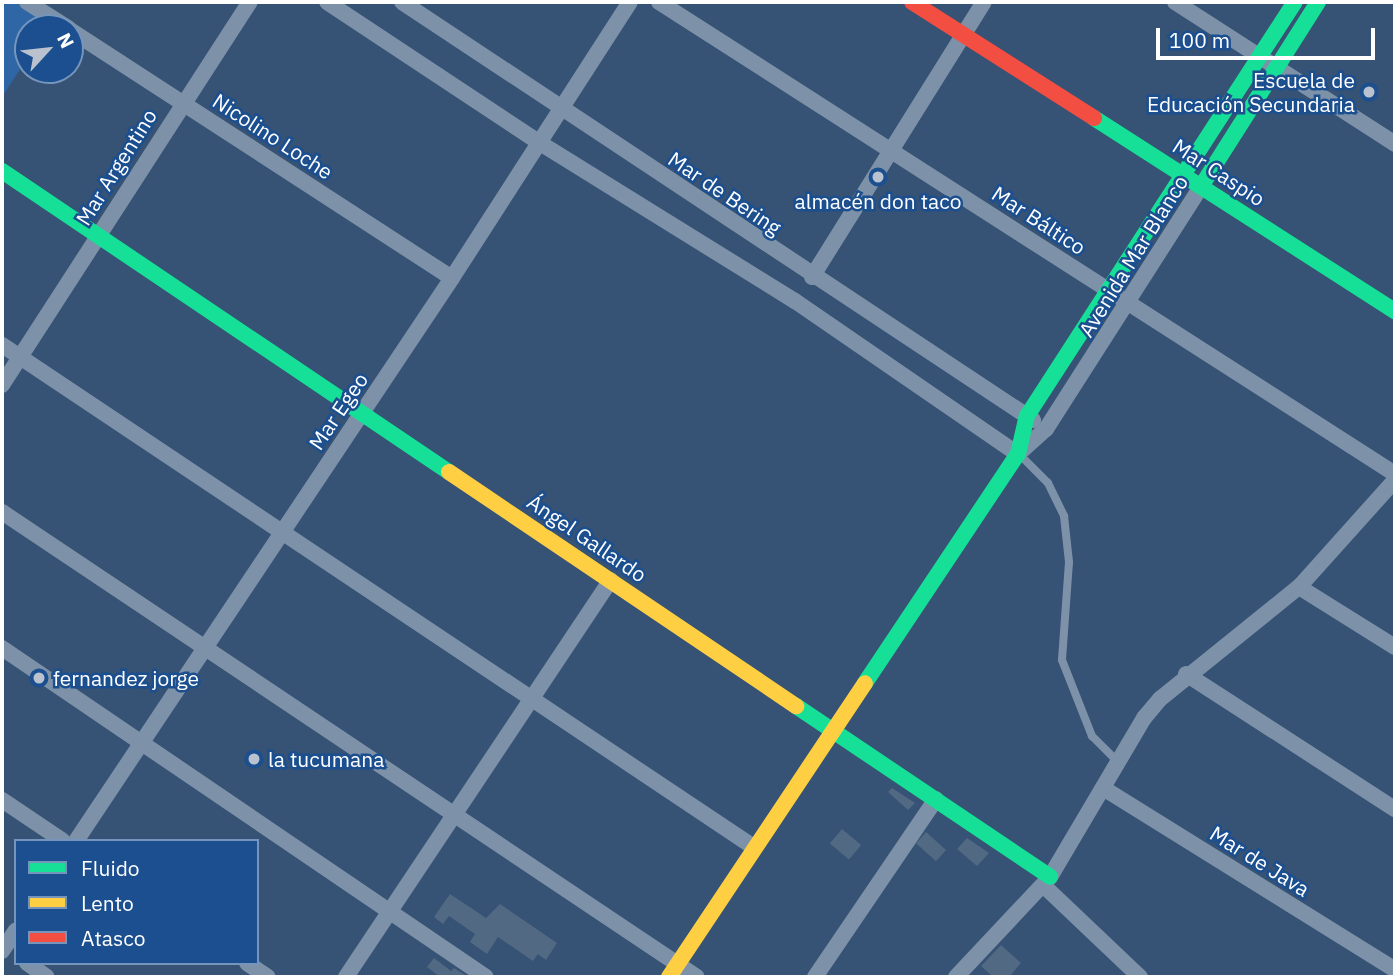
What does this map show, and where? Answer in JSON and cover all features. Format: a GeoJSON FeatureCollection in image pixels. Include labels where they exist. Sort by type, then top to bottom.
{"type":"FeatureCollection","features":[{"type":"Feature","properties":{"kind":"street","name":"Nicolino Loche"},"geometry":{"type":"LineString","coordinates":[[27,2],[46,14]]}},
{"type":"Feature","properties":{"kind":"street","name":"Mar Argentino"},"geometry":{"type":"LineString","coordinates":[[2,385],[181,102],[250,2]]}},
{"type":"Feature","properties":{"kind":"street"},"geometry":{"type":"LineString","coordinates":[[327,2],[540,143],[795,301],[1018,454]]}},
{"type":"Feature","properties":{"kind":"street","name":"Mar de Bering"},"geometry":{"type":"LineString","coordinates":[[402,2],[812,277],[1046,429]]}},
{"type":"Feature","properties":{"kind":"street","name":"Mar Egeo"},"geometry":{"type":"LineString","coordinates":[[77,839],[452,278],[630,2]]}},
{"type":"Feature","properties":{"kind":"street","name":"Mar Báltico"},"geometry":{"type":"LineString","coordinates":[[659,2],[892,148],[1110,292],[1395,474]]}},
{"type":"Feature","properties":{"kind":"street","name":"Mar Caspio"},"geometry":{"type":"LineString","coordinates":[[912,2],[1395,311]]}},
{"type":"Feature","properties":{"kind":"street"},"geometry":{"type":"LineString","coordinates":[[812,277],[984,2]]}},
{"type":"Feature","properties":{"kind":"street"},"geometry":{"type":"LineString","coordinates":[[1175,2],[1395,144]]}},
{"type":"Feature","properties":{"kind":"street","name":"Avenida Mar Blanco"},"geometry":{"type":"LineString","coordinates":[[1027,416],[1110,292],[1183,173],[1295,2]]}},
{"type":"Feature","properties":{"kind":"street","name":"Avenida Mar Blanco"},"geometry":{"type":"LineString","coordinates":[[1018,454],[1046,429],[1318,2]]}},
{"type":"Feature","properties":{"kind":"street","name":"Nicolino Loche"},"geometry":{"type":"LineString","coordinates":[[84,39],[452,278]]}},
{"type":"Feature","properties":{"kind":"street","name":"Ángel Gallardo"},"geometry":{"type":"LineString","coordinates":[[2,171],[936,799],[1046,881]]}},
{"type":"Feature","properties":{"kind":"street"},"geometry":{"type":"LineString","coordinates":[[2,345],[752,846]]}},
{"type":"Feature","properties":{"kind":"street"},"geometry":{"type":"LineString","coordinates":[[673,971],[752,846],[1018,454],[1027,416]]}},
{"type":"Feature","properties":{"kind":"street"},"geometry":{"type":"LineString","coordinates":[[956,977],[1046,881],[1144,718],[1186,674],[1299,587],[1395,480]]}},
{"type":"Feature","properties":{"kind":"street"},"geometry":{"type":"LineString","coordinates":[[2,512],[455,813],[673,971],[697,977]]}},
{"type":"Feature","properties":{"kind":"street"},"geometry":{"type":"LineString","coordinates":[[346,977],[611,580]]}},
{"type":"Feature","properties":{"kind":"street"},"geometry":{"type":"LineString","coordinates":[[1299,587],[1395,647]]}},
{"type":"Feature","properties":{"kind":"street"},"geometry":{"type":"LineString","coordinates":[[2,648],[486,977]]}},
{"type":"Feature","properties":{"kind":"street"},"geometry":{"type":"LineString","coordinates":[[1186,674],[1395,810]]}},
{"type":"Feature","properties":{"kind":"street","name":"Mar de Java"},"geometry":{"type":"LineString","coordinates":[[1103,788],[1395,970]]}},
{"type":"Feature","properties":{"kind":"street"},"geometry":{"type":"LineString","coordinates":[[815,977],[936,799]]}},
{"type":"Feature","properties":{"kind":"street"},"geometry":{"type":"LineString","coordinates":[[2,800],[60,839]]}},
{"type":"Feature","properties":{"kind":"street"},"geometry":{"type":"LineString","coordinates":[[1046,881],[1140,977]]}},
{"type":"Feature","properties":{"kind":"street"},"geometry":{"type":"LineString","coordinates":[[6,950],[14,934]]}},
{"type":"Feature","properties":{"kind":"street"},"geometry":{"type":"LineString","coordinates":[[30,965],[47,977]]}},
{"type":"Feature","properties":{"kind":"street"},"geometry":{"type":"LineString","coordinates":[[250,965],[268,977]]}},
{"type":"Feature","properties":{"kind":"lane"},"geometry":{"type":"LineString","coordinates":[[1018,454],[1048,483],[1064,516],[1069,562],[1062,660],[1093,736],[1118,761]]}},
{"type":"Feature","properties":{"kind":"shaded area"},"geometry":{"type":"Polygon","coordinates":[[[2,2],[18,2],[36,14],[14,14],[14,79],[2,97],[2,2]]]}},
{"type":"Feature","properties":{"kind":"building"},"geometry":{"type":"Polygon","coordinates":[[[892,788],[915,803],[908,810],[888,792],[892,788]]]}},
{"type":"Feature","properties":{"kind":"building"},"geometry":{"type":"Polygon","coordinates":[[[842,829],[861,845],[849,860],[830,844],[842,829]]]}},
{"type":"Feature","properties":{"kind":"building"},"geometry":{"type":"Polygon","coordinates":[[[926,832],[946,850],[936,861],[916,843],[926,832]]]}},
{"type":"Feature","properties":{"kind":"building"},"geometry":{"type":"Polygon","coordinates":[[[967,838],[989,853],[977,866],[957,849],[967,838]]]}},
{"type":"Feature","properties":{"kind":"building"},"geometry":{"type":"Polygon","coordinates":[[[450,894],[486,918],[500,904],[557,943],[546,960],[538,954],[533,961],[498,937],[487,954],[470,942],[475,934],[449,916],[443,924],[434,917],[450,894]]]}},
{"type":"Feature","properties":{"kind":"building"},"geometry":{"type":"Polygon","coordinates":[[[1001,945],[1021,963],[1009,977],[993,977],[981,966],[1001,945]]]}},
{"type":"Feature","properties":{"kind":"building"},"geometry":{"type":"Polygon","coordinates":[[[434,958],[451,971],[454,968],[468,977],[440,977],[427,967],[434,958]]]}},
{"type":"Feature","properties":{"kind":"traffic: fast"},"geometry":{"type":"LineString","coordinates":[[865,683],[1018,454],[1027,416],[1295,2]]}},
{"type":"Feature","properties":{"kind":"traffic: fast"},"geometry":{"type":"LineString","coordinates":[[1202,185],[1318,2]]}},
{"type":"Feature","properties":{"kind":"traffic: fast"},"geometry":{"type":"LineString","coordinates":[[1094,118],[1395,311]]}},
{"type":"Feature","properties":{"kind":"traffic: fast"},"geometry":{"type":"LineString","coordinates":[[2,171],[449,472]]}},
{"type":"Feature","properties":{"kind":"traffic: fast"},"geometry":{"type":"LineString","coordinates":[[796,706],[1050,877]]}},
{"type":"Feature","properties":{"kind":"traffic: slow"},"geometry":{"type":"LineString","coordinates":[[449,472],[796,706]]}},
{"type":"Feature","properties":{"kind":"traffic: slow"},"geometry":{"type":"LineString","coordinates":[[669,977],[865,683]]}},
{"type":"Feature","properties":{"kind":"traffic: jam"},"geometry":{"type":"LineString","coordinates":[[912,2],[1094,118]]}},
{"type":"Feature","properties":{"kind":"place","name":"Escuela de Educación Secundaria"},"geometry":{"type":"Point","coordinates":[1369,92]}},
{"type":"Feature","properties":{"kind":"place","name":"almacén don taco"},"geometry":{"type":"Point","coordinates":[878,177]}},
{"type":"Feature","properties":{"kind":"place","name":"fernandez jorge"},"geometry":{"type":"Point","coordinates":[39,678]}},
{"type":"Feature","properties":{"kind":"place","name":"la tucumana"},"geometry":{"type":"Point","coordinates":[254,759]}}]}
